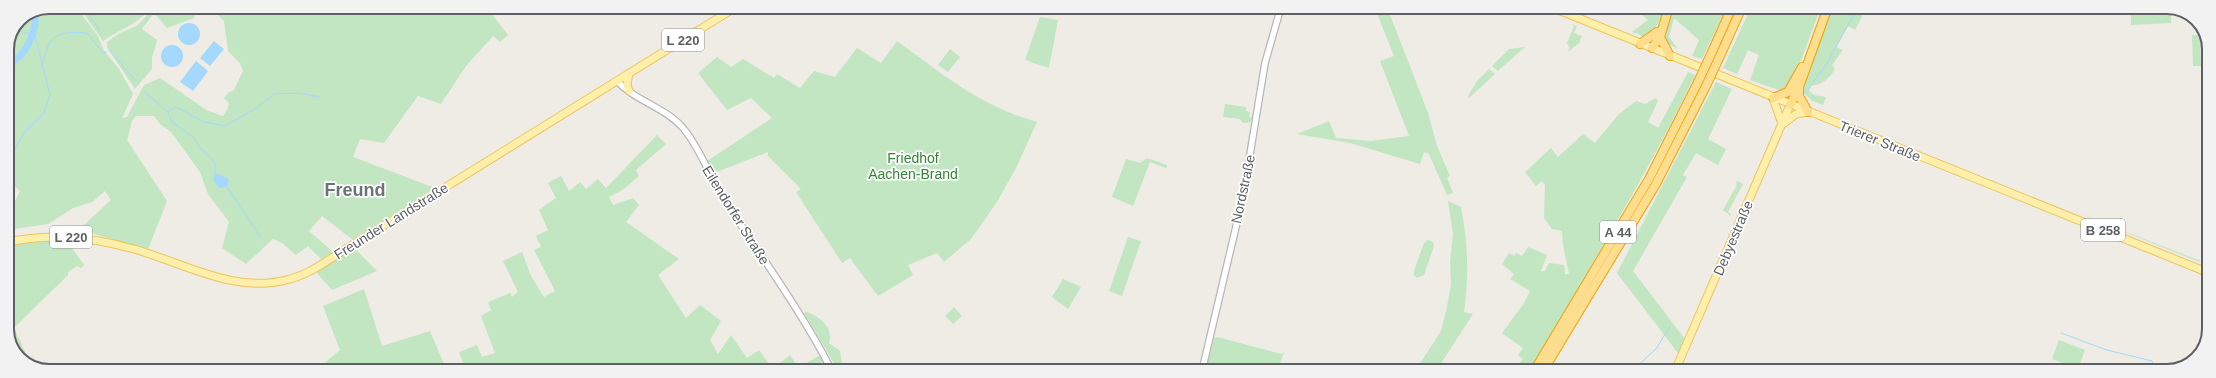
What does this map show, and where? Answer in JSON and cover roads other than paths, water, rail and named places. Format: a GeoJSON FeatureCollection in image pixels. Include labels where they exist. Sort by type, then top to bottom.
{"type":"FeatureCollection","features":[{"type":"Feature","properties":{"kind":"highway"},"geometry":{"type":"LineString","coordinates":[[1652,48],[1667,14]]}},
{"type":"Feature","properties":{"kind":"highway","name":"A 44"},"geometry":{"type":"LineString","coordinates":[[1538,364],[1649,179],[1698,82],[1728,14]]}},
{"type":"Feature","properties":{"kind":"highway","name":"A 44"},"geometry":{"type":"LineString","coordinates":[[1547,364],[1656,184],[1706,86],[1739,14]]}},
{"type":"Feature","properties":{"kind":"highway"},"geometry":{"type":"LineString","coordinates":[[1726,43],[1744,14]]}},
{"type":"Feature","properties":{"kind":"highway"},"geometry":{"type":"LineString","coordinates":[[1790,105],[1791,94],[1817,30],[1822,14]]}},
{"type":"Feature","properties":{"kind":"highway"},"geometry":{"type":"LineString","coordinates":[[1790,105],[1799,87],[1825,14]]}},
{"type":"Feature","properties":{"kind":"highway"},"geometry":{"type":"LineString","coordinates":[[1640,44],[1658,34]]}},
{"type":"Feature","properties":{"kind":"highway"},"geometry":{"type":"LineString","coordinates":[[1658,34],[1670,56]]}},
{"type":"Feature","properties":{"kind":"highway"},"geometry":{"type":"LineString","coordinates":[[1773,98],[1788,92],[1802,66]]}},
{"type":"Feature","properties":{"kind":"highway"},"geometry":{"type":"LineString","coordinates":[[1799,87],[1799,96],[1808,112]]}},
{"type":"Feature","properties":{"kind":"main road","name":"Freunder Landstraße"},"geometry":{"type":"LineString","coordinates":[[14,241],[50,236],[89,239],[135,249],[228,280],[256,284],[288,280],[305,273],[354,244],[725,14]]}},
{"type":"Feature","properties":{"kind":"main road","name":"Trierer Straße"},"geometry":{"type":"LineString","coordinates":[[1568,14],[2202,270]]}},
{"type":"Feature","properties":{"kind":"main road"},"geometry":{"type":"LineString","coordinates":[[629,74],[627,85],[629,91]]}},
{"type":"Feature","properties":{"kind":"main road"},"geometry":{"type":"LineString","coordinates":[[1773,98],[1782,124],[1796,114],[1808,112]]}},
{"type":"Feature","properties":{"kind":"main road","name":"Debyestraße"},"geometry":{"type":"LineString","coordinates":[[1679,364],[1790,105]]}},
{"type":"Feature","properties":{"kind":"street","name":"Nordstraße"},"geometry":{"type":"LineString","coordinates":[[1204,364],[1243,197],[1265,63],[1278,14]]}},
{"type":"Feature","properties":{"kind":"street","name":"Eilendorfer Straße"},"geometry":{"type":"LineString","coordinates":[[616,81],[629,91],[671,117],[690,137],[713,182],[798,311],[828,364]]}},
{"type":"Feature","properties":{"kind":"water"},"geometry":{"type":"Polygon","coordinates":[[[189,23],[197,26],[200,34],[197,42],[189,45],[181,42],[178,34],[181,26],[189,23]]]}},
{"type":"Feature","properties":{"kind":"water"},"geometry":{"type":"Polygon","coordinates":[[[214,41],[224,49],[210,66],[200,58],[214,41]]]}},
{"type":"Feature","properties":{"kind":"water"},"geometry":{"type":"Polygon","coordinates":[[[172,45],[180,48],[183,56],[180,64],[172,67],[164,64],[161,56],[164,48],[172,45]]]}},
{"type":"Feature","properties":{"kind":"water"},"geometry":{"type":"Polygon","coordinates":[[[196,61],[208,71],[193,91],[180,82],[196,61]]]}},
{"type":"Feature","properties":{"kind":"water"},"geometry":{"type":"Polygon","coordinates":[[[215,173],[226,177],[229,181],[227,187],[219,188],[213,180],[215,173]]]}},
{"type":"Feature","properties":{"kind":"waterway"},"geometry":{"type":"LineString","coordinates":[[88,14],[100,31]]}},
{"type":"Feature","properties":{"kind":"waterway"},"geometry":{"type":"LineString","coordinates":[[1808,89],[1826,65],[1854,14]]}},
{"type":"Feature","properties":{"kind":"waterway"},"geometry":{"type":"LineString","coordinates":[[14,61],[20,56],[29,43],[34,28],[35,18]]}},
{"type":"Feature","properties":{"kind":"waterway"},"geometry":{"type":"LineString","coordinates":[[19,31],[27,33],[30,36]]}},
{"type":"Feature","properties":{"kind":"waterway"},"geometry":{"type":"LineString","coordinates":[[14,151],[24,133],[44,113],[50,95],[34,31]]}},
{"type":"Feature","properties":{"kind":"waterway"},"geometry":{"type":"LineString","coordinates":[[42,65],[49,44],[56,37],[66,33],[87,33],[103,53],[106,52]]}},
{"type":"Feature","properties":{"kind":"waterway"},"geometry":{"type":"LineString","coordinates":[[109,50],[136,81]]}},
{"type":"Feature","properties":{"kind":"waterway"},"geometry":{"type":"LineString","coordinates":[[145,92],[168,112],[172,122],[194,138],[201,149],[215,162],[215,173]]}},
{"type":"Feature","properties":{"kind":"waterway"},"geometry":{"type":"LineString","coordinates":[[168,112],[176,107],[204,122],[225,126],[258,107],[274,94],[299,93],[319,97]]}},
{"type":"Feature","properties":{"kind":"waterway"},"geometry":{"type":"LineString","coordinates":[[227,187],[261,238]]}},
{"type":"Feature","properties":{"kind":"waterway"},"geometry":{"type":"LineString","coordinates":[[1640,364],[1656,349],[1670,326]]}},
{"type":"Feature","properties":{"kind":"waterway"},"geometry":{"type":"LineString","coordinates":[[2061,333],[2107,350],[2152,361],[2154,364]]}},
{"type":"Feature","properties":{"kind":"district","name":"Freund"},"geometry":{"type":"Point","coordinates":[355,190]}},
{"type":"Feature","properties":{"kind":"park label","name":"Friedhof Aachen-Brand"},"geometry":{"type":"Point","coordinates":[913,166]}}]}
